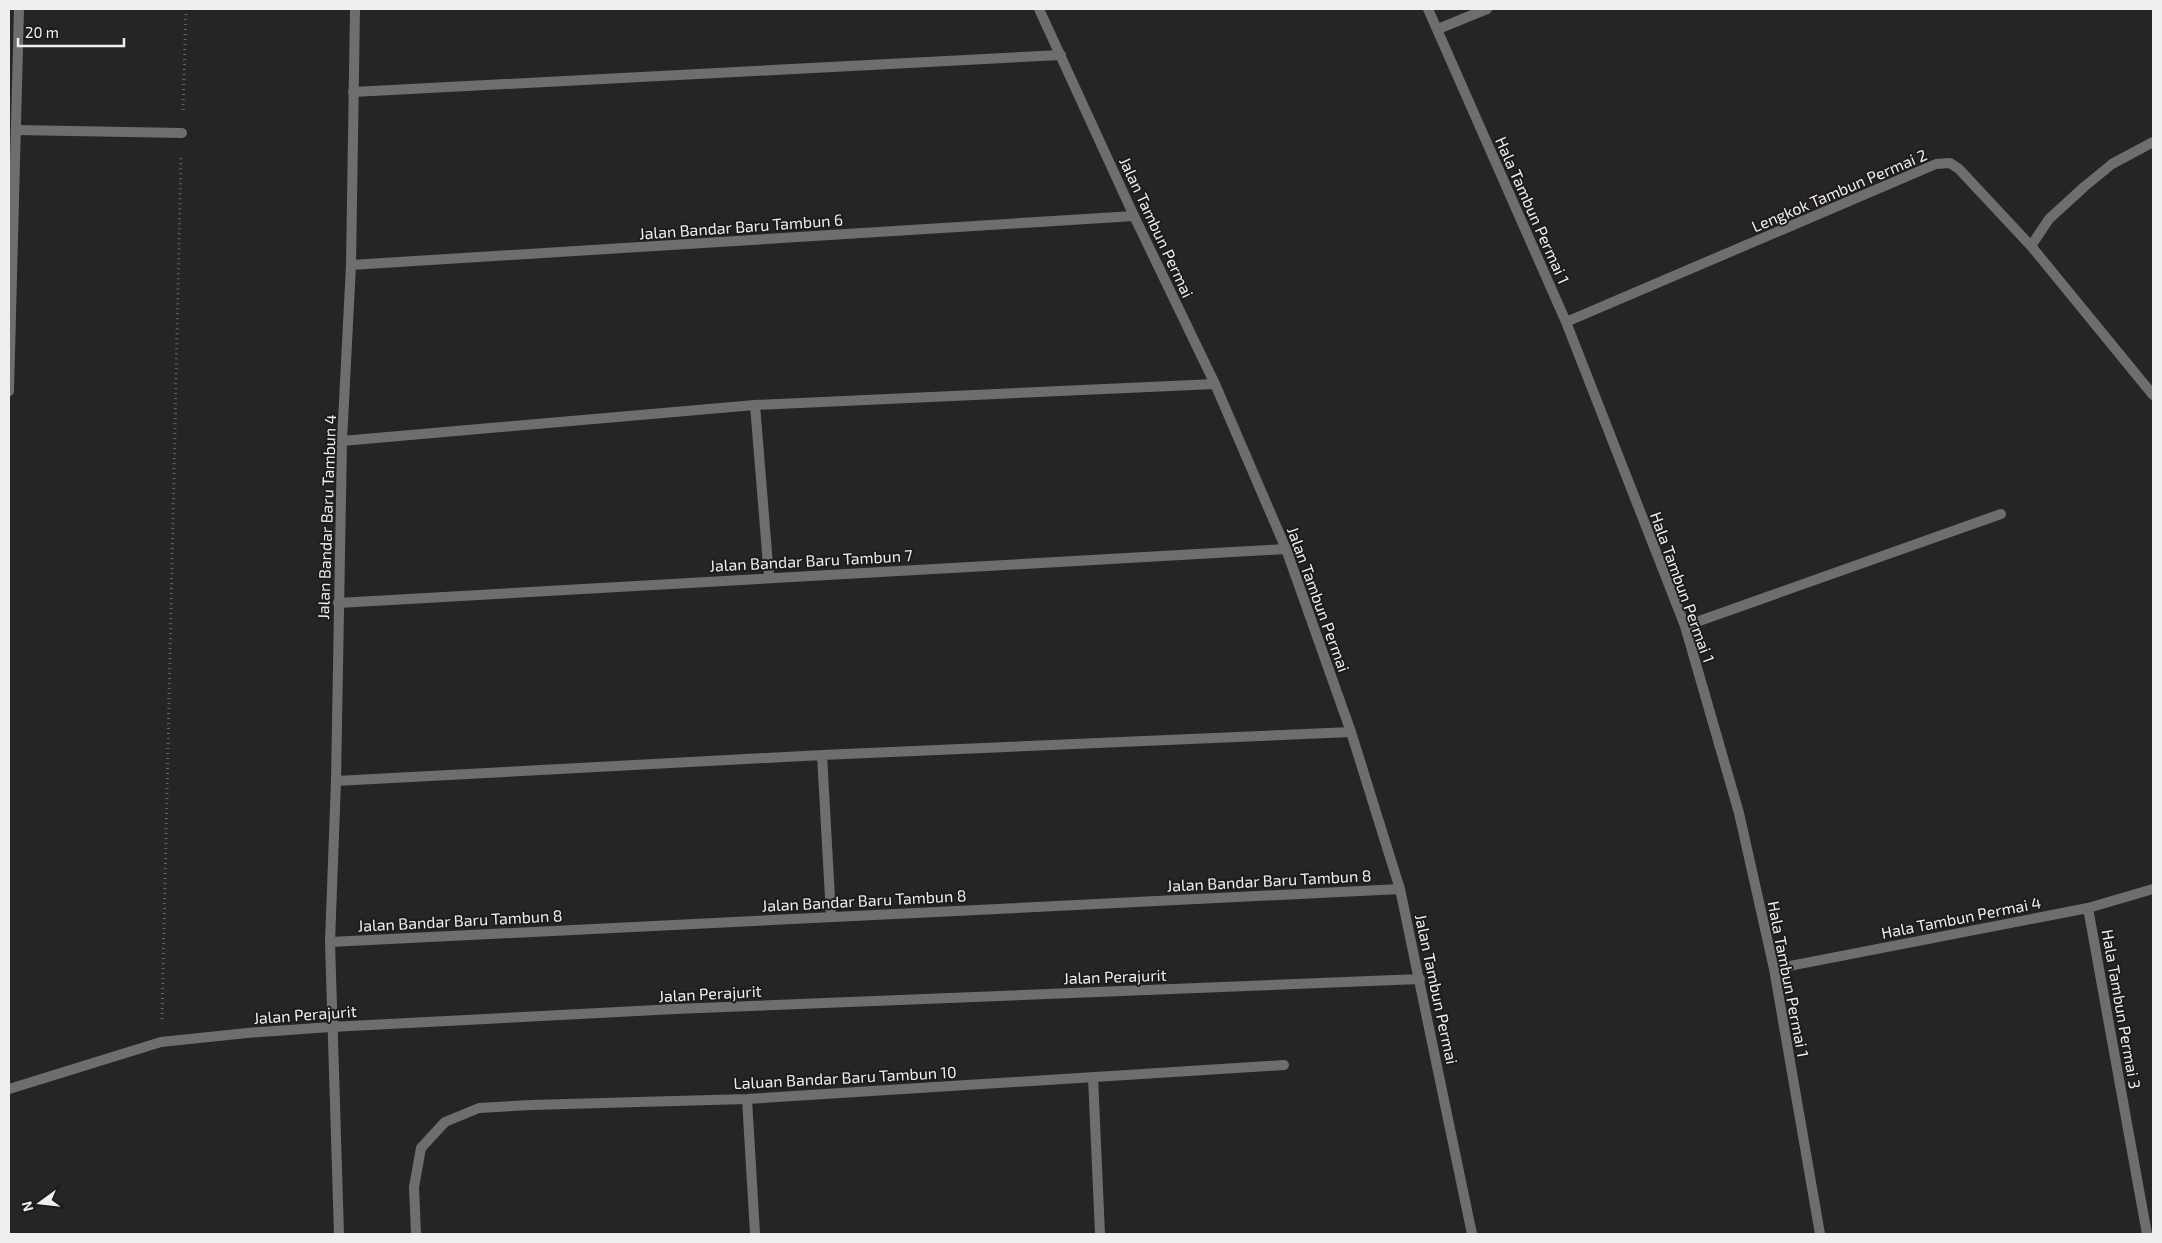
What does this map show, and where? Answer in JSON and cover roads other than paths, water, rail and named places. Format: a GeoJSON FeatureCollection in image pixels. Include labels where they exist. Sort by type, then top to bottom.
{"type":"FeatureCollection","features":[{"type":"Feature","properties":{"kind":"street"},"geometry":{"type":"LineString","coordinates":[[9,391],[19,9]]}},
{"type":"Feature","properties":{"kind":"street","name":"Jalan Bandar Baru Tambun 4"},"geometry":{"type":"LineString","coordinates":[[339,1234],[330,942],[336,781],[342,441],[350,265],[355,9]]}},
{"type":"Feature","properties":{"kind":"street","name":"Jalan Tambun Permai"},"geometry":{"type":"LineString","coordinates":[[1039,9],[1134,216],[1215,384],[1286,549],[1351,732],[1400,889],[1472,1234]]}},
{"type":"Feature","properties":{"kind":"street","name":"Hala Tambun Permai 1"},"geometry":{"type":"LineString","coordinates":[[1428,9],[1566,322],[1685,626],[1739,812],[1774,969],[1820,1234]]}},
{"type":"Feature","properties":{"kind":"street"},"geometry":{"type":"LineString","coordinates":[[1438,30],[1487,9]]}},
{"type":"Feature","properties":{"kind":"street"},"geometry":{"type":"LineString","coordinates":[[354,92],[1061,55]]}},
{"type":"Feature","properties":{"kind":"street"},"geometry":{"type":"LineString","coordinates":[[16,130],[182,133]]}},
{"type":"Feature","properties":{"kind":"street"},"geometry":{"type":"LineString","coordinates":[[2031,246],[2049,219],[2084,186],[2112,164],[2153,142]]}},
{"type":"Feature","properties":{"kind":"street","name":"Lengkok Tambun Permai 2"},"geometry":{"type":"LineString","coordinates":[[1566,322],[1936,164],[1950,163],[1959,169],[2031,246],[2153,395]]}},
{"type":"Feature","properties":{"kind":"street","name":"Jalan Bandar Baru Tambun 6"},"geometry":{"type":"LineString","coordinates":[[350,265],[1134,216]]}},
{"type":"Feature","properties":{"kind":"street"},"geometry":{"type":"LineString","coordinates":[[342,441],[756,405],[1215,384]]}},
{"type":"Feature","properties":{"kind":"street"},"geometry":{"type":"LineString","coordinates":[[756,405],[769,577]]}},
{"type":"Feature","properties":{"kind":"street"},"geometry":{"type":"LineString","coordinates":[[1685,626],[2002,514]]}},
{"type":"Feature","properties":{"kind":"street","name":"Jalan Bandar Baru Tambun 7"},"geometry":{"type":"LineString","coordinates":[[338,603],[1286,549]]}},
{"type":"Feature","properties":{"kind":"street"},"geometry":{"type":"LineString","coordinates":[[336,781],[822,755],[1351,732]]}},
{"type":"Feature","properties":{"kind":"street"},"geometry":{"type":"LineString","coordinates":[[822,755],[830,916]]}},
{"type":"Feature","properties":{"kind":"street","name":"Jalan Bandar Baru Tambun 8"},"geometry":{"type":"LineString","coordinates":[[330,942],[1400,889]]}},
{"type":"Feature","properties":{"kind":"street","name":"Hala Tambun Permai 4"},"geometry":{"type":"LineString","coordinates":[[1774,969],[2088,908],[2153,889]]}},
{"type":"Feature","properties":{"kind":"street","name":"Hala Tambun Permai 3"},"geometry":{"type":"LineString","coordinates":[[2088,908],[2147,1234]]}},
{"type":"Feature","properties":{"kind":"street","name":"Jalan Perajurit"},"geometry":{"type":"LineString","coordinates":[[9,1089],[161,1042],[247,1033],[675,1009],[1420,978]]}},
{"type":"Feature","properties":{"kind":"street","name":"Laluan Bandar Baru Tambun 10"},"geometry":{"type":"LineString","coordinates":[[416,1234],[414,1187],[421,1148],[445,1122],[479,1108],[748,1099],[1284,1065]]}},
{"type":"Feature","properties":{"kind":"street"},"geometry":{"type":"LineString","coordinates":[[1093,1077],[1100,1234]]}},
{"type":"Feature","properties":{"kind":"street"},"geometry":{"type":"LineString","coordinates":[[748,1099],[755,1234]]}}]}
